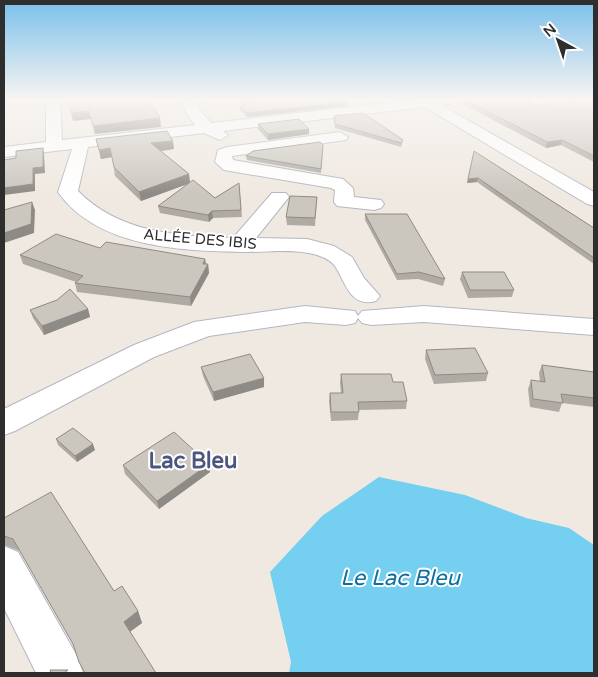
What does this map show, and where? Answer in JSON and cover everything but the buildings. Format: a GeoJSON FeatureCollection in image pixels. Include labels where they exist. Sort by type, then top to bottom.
{"type":"FeatureCollection","features":[{"type":"Feature","properties":{"kind":"street"},"geometry":{"type":"LineString","coordinates":[[54,131],[54,146]]}},
{"type":"Feature","properties":{"kind":"street"},"geometry":{"type":"LineString","coordinates":[[4,152],[184,131]]}},
{"type":"Feature","properties":{"kind":"street"},"geometry":{"type":"LineString","coordinates":[[210,131],[218,135],[248,132],[260,146]]}},
{"type":"Feature","properties":{"kind":"street"},"geometry":{"type":"LineString","coordinates":[[475,131],[594,200]]}},
{"type":"Feature","properties":{"kind":"street"},"geometry":{"type":"LineString","coordinates":[[340,137],[260,146],[227,152],[224,154],[224,162],[230,166],[336,184],[344,188],[344,202],[374,204]]}},
{"type":"Feature","properties":{"kind":"street","name":"ALLÉE DES IBIS"},"geometry":{"type":"LineString","coordinates":[[80,143],[80,154],[71,174],[68,192],[80,207],[95,217],[116,227],[140,234],[169,239],[239,245],[301,245],[323,249],[341,258],[349,268],[357,301]]}},
{"type":"Feature","properties":{"kind":"street"},"geometry":{"type":"LineString","coordinates":[[239,245],[279,197]]}},
{"type":"Feature","properties":{"kind":"street"},"geometry":{"type":"LineString","coordinates":[[4,423],[144,351],[183,334],[235,322],[305,314],[357,301],[424,314],[594,326]]}},
{"type":"Feature","properties":{"kind":"street"},"geometry":{"type":"LineString","coordinates":[[4,565],[60,673]]}},
{"type":"Feature","properties":{"kind":"water","name":"Le Lac Bleu"},"geometry":{"type":"Polygon","coordinates":[[[379,477],[465,495],[526,518],[569,528],[594,545],[594,673],[289,673],[291,662],[270,572],[322,516],[379,477]]]}},
{"type":"Feature","properties":{"kind":"district","name":"Lac Bleu"},"geometry":{"type":"Point","coordinates":[193,461]}}]}
